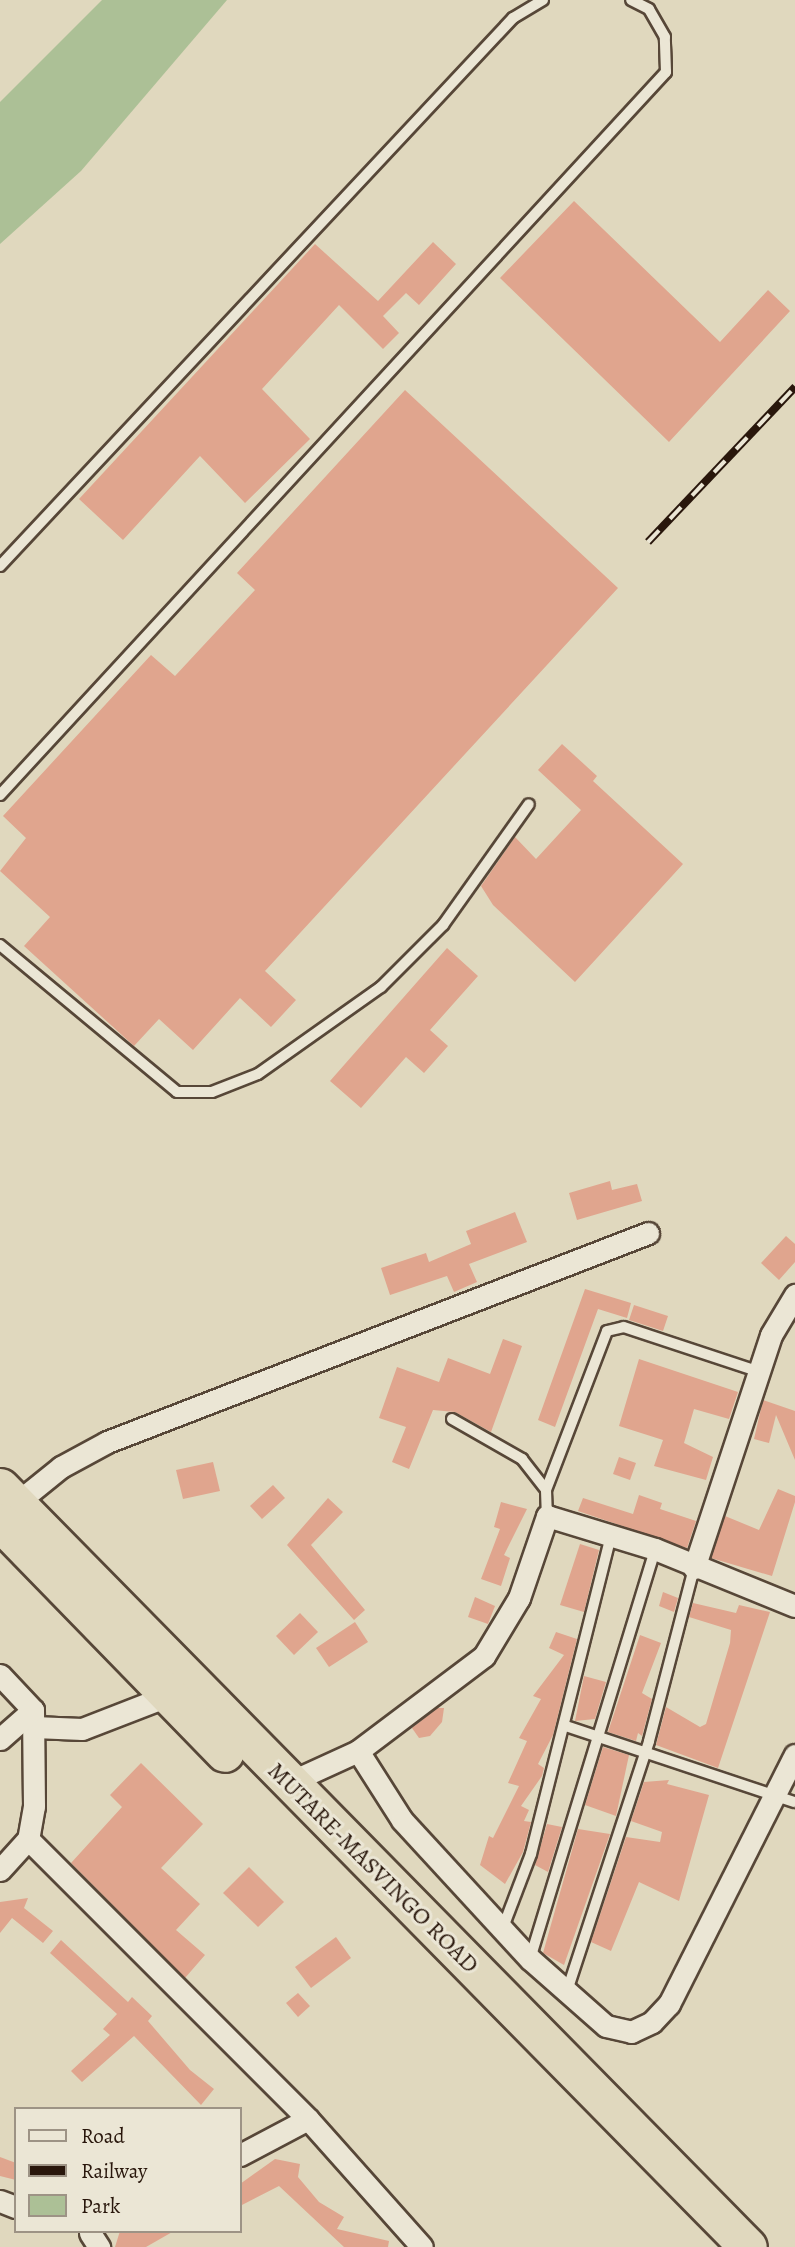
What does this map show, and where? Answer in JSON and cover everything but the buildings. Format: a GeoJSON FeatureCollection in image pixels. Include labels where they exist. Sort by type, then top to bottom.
{"type":"FeatureCollection","features":[{"type":"Feature","properties":{"kind":"highway","name":"MUTARE-MASVINGO ROAD"},"geometry":{"type":"LineString","coordinates":[[4,1507],[167,1696],[717,2247]]}},
{"type":"Feature","properties":{"kind":"highway","name":"MUTARE-MASVINGO ROAD"},"geometry":{"type":"LineString","coordinates":[[4,1507],[288,1783],[748,2247]]}},
{"type":"Feature","properties":{"kind":"street"},"geometry":{"type":"LineString","coordinates":[[4,1507],[61,1467],[107,1442],[649,1233]]}},
{"type":"Feature","properties":{"kind":"street"},"geometry":{"type":"LineString","coordinates":[[694,1568],[771,1335],[795,1295]]}},
{"type":"Feature","properties":{"kind":"street"},"geometry":{"type":"LineString","coordinates":[[288,1783],[358,1751],[484,1656],[519,1598],[547,1516],[655,1549],[694,1568],[795,1606]]}},
{"type":"Feature","properties":{"kind":"street"},"geometry":{"type":"LineString","coordinates":[[0,1675],[33,1719],[34,1806],[29,1839],[0,1870]]}},
{"type":"Feature","properties":{"kind":"street"},"geometry":{"type":"LineString","coordinates":[[0,1739],[33,1719],[82,1729],[167,1696]]}},
{"type":"Feature","properties":{"kind":"street"},"geometry":{"type":"LineString","coordinates":[[358,1751],[402,1820],[530,1959],[566,1994],[606,2026],[631,2032],[652,2022],[669,2004],[786,1798],[795,1755]]}},
{"type":"Feature","properties":{"kind":"street"},"geometry":{"type":"LineString","coordinates":[[29,1839],[308,2119],[422,2247]]}},
{"type":"Feature","properties":{"kind":"street"},"geometry":{"type":"LineString","coordinates":[[242,2154],[308,2119]]}},
{"type":"Feature","properties":{"kind":"lane"},"geometry":{"type":"LineString","coordinates":[[0,566],[513,18],[543,0]]}},
{"type":"Feature","properties":{"kind":"lane"},"geometry":{"type":"LineString","coordinates":[[0,795],[666,72],[665,37],[649,9],[631,0]]}},
{"type":"Feature","properties":{"kind":"lane"},"geometry":{"type":"LineString","coordinates":[[0,946],[177,1092],[212,1092],[258,1074],[381,987],[443,925],[529,804]]}},
{"type":"Feature","properties":{"kind":"lane"},"geometry":{"type":"LineString","coordinates":[[547,1516],[546,1490],[607,1331],[624,1327],[760,1371]]}},
{"type":"Feature","properties":{"kind":"lane"},"geometry":{"type":"LineString","coordinates":[[452,1419],[522,1459],[546,1490]]}},
{"type":"Feature","properties":{"kind":"lane"},"geometry":{"type":"LineString","coordinates":[[502,1930],[531,1854],[566,1726],[611,1535]]}},
{"type":"Feature","properties":{"kind":"lane"},"geometry":{"type":"LineString","coordinates":[[530,1959],[655,1549]]}},
{"type":"Feature","properties":{"kind":"lane"},"geometry":{"type":"LineString","coordinates":[[566,1994],[646,1750],[694,1568]]}},
{"type":"Feature","properties":{"kind":"lane"},"geometry":{"type":"LineString","coordinates":[[566,1726],[786,1798]]}},
{"type":"Feature","properties":{"kind":"green space"},"geometry":{"type":"Polygon","coordinates":[[[102,0],[227,0],[81,171],[0,244],[0,102],[102,0]]]}},
{"type":"Feature","properties":{"kind":"railway"},"geometry":{"type":"LineString","coordinates":[[648,542],[795,387]]}}]}
